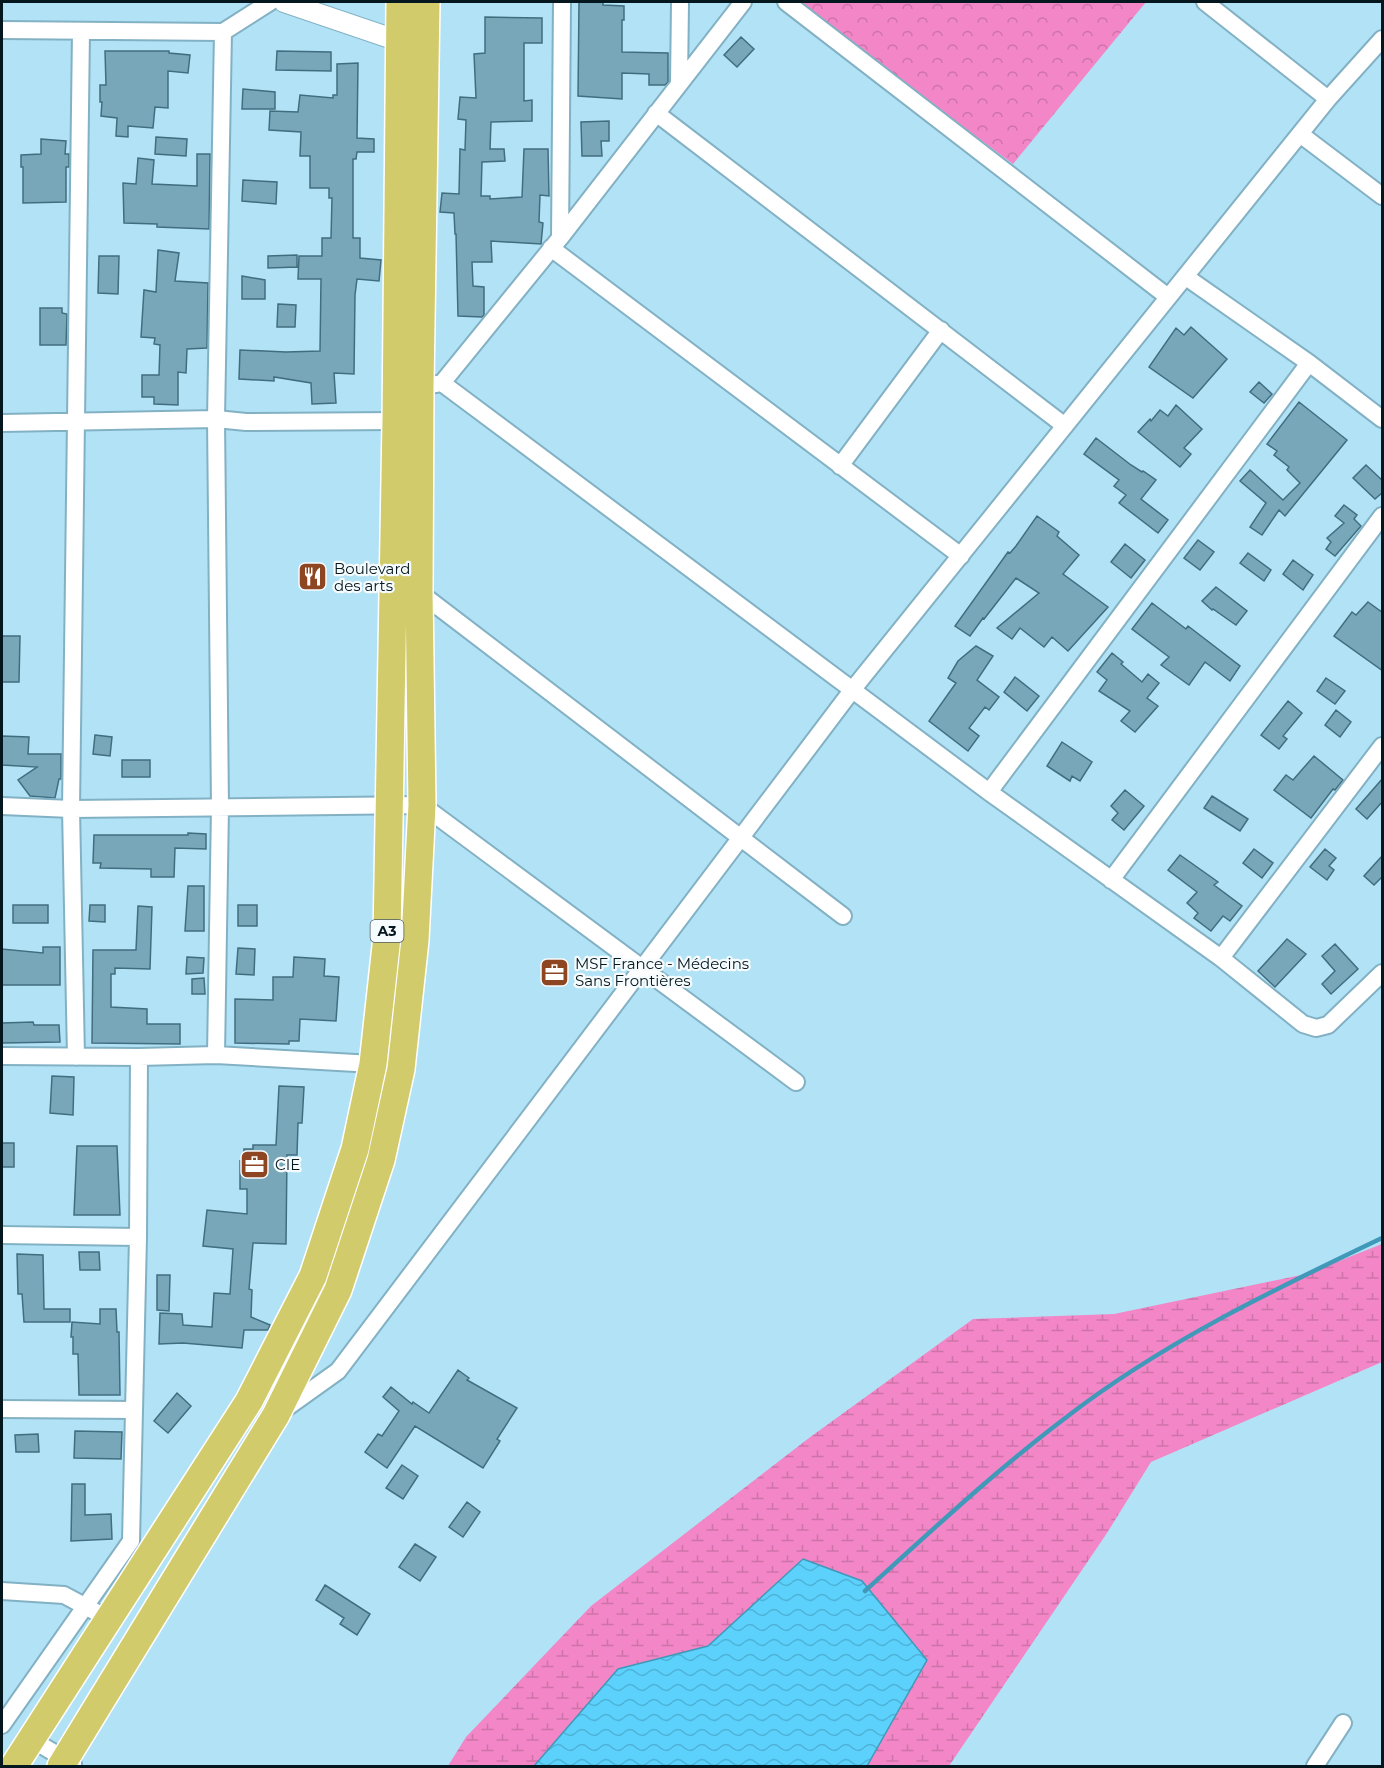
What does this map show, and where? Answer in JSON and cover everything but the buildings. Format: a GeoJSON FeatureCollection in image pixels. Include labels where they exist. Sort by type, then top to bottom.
{"type":"FeatureCollection","features":[{"type":"Feature","properties":{"kind":"highway","name":"A3"},"geometry":{"type":"LineString","coordinates":[[14,1767],[249,1401],[313,1276],[355,1149],[373,1064],[387,937],[396,421],[420,386],[399,41],[400,2]]}},
{"type":"Feature","properties":{"kind":"highway","name":"A3"},"geometry":{"type":"LineString","coordinates":[[68,1764],[276,1415],[338,1290],[381,1160],[401,1069],[415,940],[422,805],[420,386],[426,2]]}},
{"type":"Feature","properties":{"kind":"street"},"geometry":{"type":"LineString","coordinates":[[2,30],[223,32],[270,2]]}},
{"type":"Feature","properties":{"kind":"street"},"geometry":{"type":"LineString","coordinates":[[284,2],[399,41],[426,44]]}},
{"type":"Feature","properties":{"kind":"street"},"geometry":{"type":"LineString","coordinates":[[555,243],[562,2]]}},
{"type":"Feature","properties":{"kind":"street"},"geometry":{"type":"LineString","coordinates":[[679,83],[680,2]]}},
{"type":"Feature","properties":{"kind":"street"},"geometry":{"type":"LineString","coordinates":[[743,2],[555,243],[420,386],[853,689],[988,792],[1221,958],[1303,1024],[1316,1028],[1328,1025],[1383,973]]}},
{"type":"Feature","properties":{"kind":"street"},"geometry":{"type":"LineString","coordinates":[[786,2],[1168,297]]}},
{"type":"Feature","properties":{"kind":"street"},"geometry":{"type":"LineString","coordinates":[[1205,2],[1328,99]]}},
{"type":"Feature","properties":{"kind":"street"},"geometry":{"type":"LineString","coordinates":[[76,1058],[71,809],[81,31]]}},
{"type":"Feature","properties":{"kind":"street"},"geometry":{"type":"LineString","coordinates":[[216,1054],[220,807],[216,419],[223,32]]}},
{"type":"Feature","properties":{"kind":"street"},"geometry":{"type":"LineString","coordinates":[[276,1415],[338,1371],[853,689],[1328,99],[1383,39]]}},
{"type":"Feature","properties":{"kind":"street"},"geometry":{"type":"LineString","coordinates":[[656,113],[1065,426]]}},
{"type":"Feature","properties":{"kind":"street"},"geometry":{"type":"LineString","coordinates":[[1300,134],[1383,196]]}},
{"type":"Feature","properties":{"kind":"street"},"geometry":{"type":"LineString","coordinates":[[555,243],[840,465],[961,556]]}},
{"type":"Feature","properties":{"kind":"street"},"geometry":{"type":"LineString","coordinates":[[1186,277],[1383,418]]}},
{"type":"Feature","properties":{"kind":"street"},"geometry":{"type":"LineString","coordinates":[[840,465],[941,330]]}},
{"type":"Feature","properties":{"kind":"street"},"geometry":{"type":"LineString","coordinates":[[988,792],[1309,363]]}},
{"type":"Feature","properties":{"kind":"street"},"geometry":{"type":"LineString","coordinates":[[2,423],[216,419],[246,422],[396,421]]}},
{"type":"Feature","properties":{"kind":"street"},"geometry":{"type":"LineString","coordinates":[[1112,880],[1383,516]]}},
{"type":"Feature","properties":{"kind":"street"},"geometry":{"type":"LineString","coordinates":[[420,592],[843,916]]}},
{"type":"Feature","properties":{"kind":"street"},"geometry":{"type":"LineString","coordinates":[[1221,958],[1383,746]]}},
{"type":"Feature","properties":{"kind":"street"},"geometry":{"type":"LineString","coordinates":[[2,806],[71,809],[422,805],[796,1082]]}},
{"type":"Feature","properties":{"kind":"street"},"geometry":{"type":"LineString","coordinates":[[2,1056],[76,1058],[216,1054],[373,1064]]}},
{"type":"Feature","properties":{"kind":"street"},"geometry":{"type":"LineString","coordinates":[[2,1725],[131,1541],[138,1237],[139,1057]]}},
{"type":"Feature","properties":{"kind":"street"},"geometry":{"type":"LineString","coordinates":[[2,1235],[138,1237]]}},
{"type":"Feature","properties":{"kind":"street"},"geometry":{"type":"LineString","coordinates":[[2,1409],[134,1410]]}},
{"type":"Feature","properties":{"kind":"street"},"geometry":{"type":"LineString","coordinates":[[2,1591],[64,1595],[109,1619]]}},
{"type":"Feature","properties":{"kind":"street"},"geometry":{"type":"LineString","coordinates":[[1315,1767],[1343,1722]]}},
{"type":"Feature","properties":{"kind":"street"},"geometry":{"type":"LineString","coordinates":[[31,1739],[68,1764]]}},
{"type":"Feature","properties":{"kind":"green space"},"geometry":{"type":"Polygon","coordinates":[[[795,2],[1146,2],[1013,164],[795,2]]]}},
{"type":"Feature","properties":{"kind":"green space"},"geometry":{"type":"Polygon","coordinates":[[[1382,1244],[1382,1362],[1151,1462],[1107,1533],[949,1766],[867,1766],[926,1660],[803,1559],[708,1646],[618,1669],[534,1766],[448,1766],[466,1737],[591,1606],[809,1438],[973,1319],[1114,1314],[1306,1274],[1382,1244]]]}},
{"type":"Feature","properties":{"kind":"water"},"geometry":{"type":"Polygon","coordinates":[[[803,1559],[862,1581],[927,1660],[867,1766],[534,1766],[618,1669],[708,1646],[803,1559]]]}},
{"type":"Feature","properties":{"kind":"waterway"},"geometry":{"type":"LineString","coordinates":[[865,1591],[1013,1460],[1064,1419],[1139,1366],[1259,1298],[1382,1238]]}},
{"type":"Feature","properties":{"kind":"place","name":"Boulevard des arts"},"geometry":{"type":"Point","coordinates":[313,577]}},
{"type":"Feature","properties":{"kind":"place","name":"MSF France - Médecins Sans Frontières"},"geometry":{"type":"Point","coordinates":[554,972]}},
{"type":"Feature","properties":{"kind":"place","name":"CIE"},"geometry":{"type":"Point","coordinates":[254,1164]}}]}
